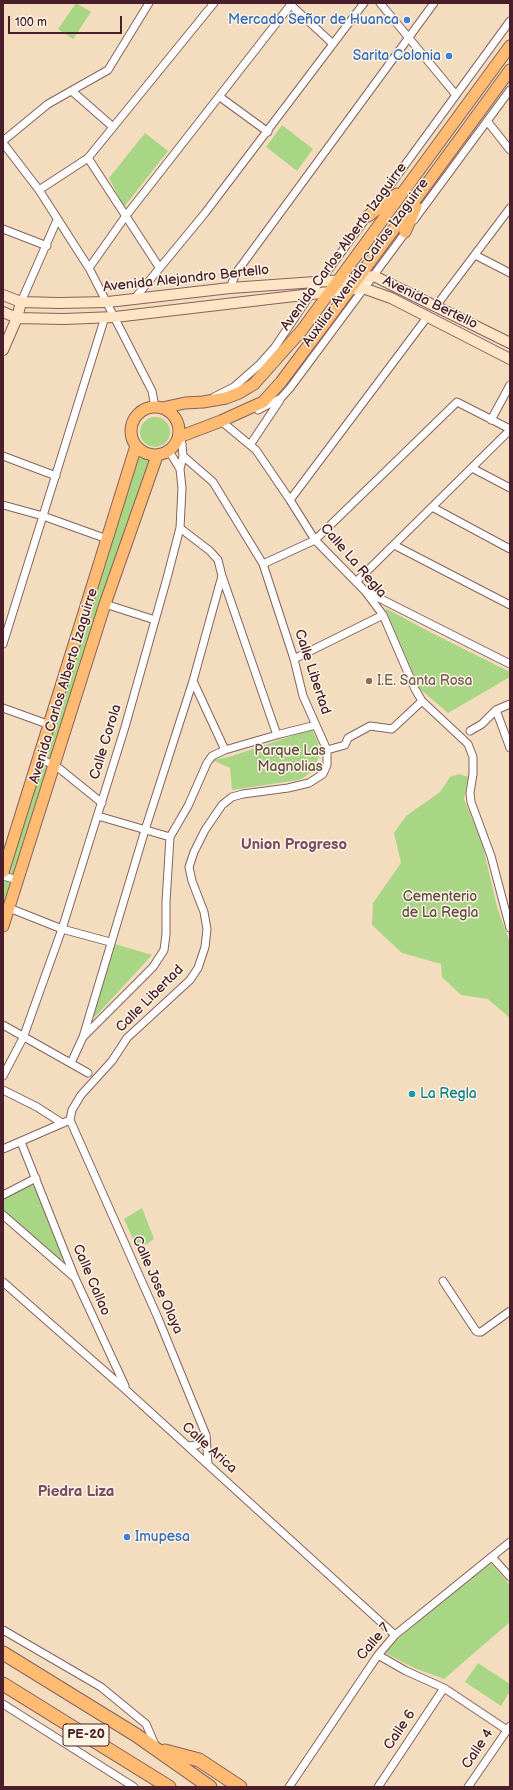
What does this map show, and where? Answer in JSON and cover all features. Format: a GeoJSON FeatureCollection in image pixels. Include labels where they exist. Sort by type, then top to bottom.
{"type":"FeatureCollection","features":[{"type":"Feature","properties":{"kind":"highway","name":"PE-20"},"geometry":{"type":"LineString","coordinates":[[3,1653],[157,1749],[210,1787]]}},
{"type":"Feature","properties":{"kind":"highway","name":"PE-20"},"geometry":{"type":"LineString","coordinates":[[3,1684],[155,1782],[169,1787]]}},
{"type":"Feature","properties":{"kind":"highway"},"geometry":{"type":"LineString","coordinates":[[157,1749],[199,1760],[240,1787]]}},
{"type":"Feature","properties":{"kind":"main road","name":"Avenida Carlos Alberto Izaguirre"},"geometry":{"type":"LineString","coordinates":[[159,408],[226,398],[239,393],[254,384],[302,330],[510,46]]}},
{"type":"Feature","properties":{"kind":"main road","name":"Avenida Carlos Alberto Izaguirre"},"geometry":{"type":"LineString","coordinates":[[179,437],[221,422],[263,402],[281,382],[349,290],[360,283],[423,189],[510,70]]}},
{"type":"Feature","properties":{"kind":"main road"},"geometry":{"type":"LineString","coordinates":[[368,216],[407,186]]}},
{"type":"Feature","properties":{"kind":"main road"},"geometry":{"type":"LineString","coordinates":[[405,232],[423,189]]}},
{"type":"Feature","properties":{"kind":"main road","name":"Avenida Alejandro Bertello"},"geometry":{"type":"LineString","coordinates":[[3,295],[21,302],[108,302],[230,288],[320,280],[339,279],[360,283],[374,276]]}},
{"type":"Feature","properties":{"kind":"main road","name":"Avenida Bertello"},"geometry":{"type":"LineString","coordinates":[[374,276],[510,343]]}},
{"type":"Feature","properties":{"kind":"main road","name":"Avenida Bertello"},"geometry":{"type":"LineString","coordinates":[[360,283],[428,316],[510,359]]}},
{"type":"Feature","properties":{"kind":"main road"},"geometry":{"type":"LineString","coordinates":[[310,295],[349,290]]}},
{"type":"Feature","properties":{"kind":"main road","name":"Avenida Alejandro Bertello"},"geometry":{"type":"LineString","coordinates":[[3,312],[17,318],[110,317],[310,295]]}},
{"type":"Feature","properties":{"kind":"main road"},"geometry":{"type":"LineString","coordinates":[[3,350],[17,318],[21,302]]}},
{"type":"Feature","properties":{"kind":"main road"},"geometry":{"type":"LineString","coordinates":[[159,408],[171,413],[176,420],[179,429],[179,437],[175,446],[169,452],[157,456],[147,454],[136,446],[132,437],[133,423],[142,412],[159,408]]}},
{"type":"Feature","properties":{"kind":"main road","name":"Avenida Carlos Alberto Izaguirre"},"geometry":{"type":"LineString","coordinates":[[3,872],[136,446]]}},
{"type":"Feature","properties":{"kind":"main road","name":"Avenida Carlos Alberto Izaguirre"},"geometry":{"type":"LineString","coordinates":[[3,926],[105,604],[157,456]]}},
{"type":"Feature","properties":{"kind":"street"},"geometry":{"type":"LineString","coordinates":[[149,3],[108,70],[73,92],[48,104],[3,142],[39,190],[89,268],[108,302],[110,317],[152,391],[159,408]]}},
{"type":"Feature","properties":{"kind":"street"},"geometry":{"type":"LineString","coordinates":[[39,190],[88,158],[214,3]]}},
{"type":"Feature","properties":{"kind":"street"},"geometry":{"type":"LineString","coordinates":[[135,298],[205,213],[268,132],[364,3]]}},
{"type":"Feature","properties":{"kind":"street"},"geometry":{"type":"LineString","coordinates":[[380,3],[456,95]]}},
{"type":"Feature","properties":{"kind":"street"},"geometry":{"type":"LineString","coordinates":[[230,288],[236,273],[434,3]]}},
{"type":"Feature","properties":{"kind":"street"},"geometry":{"type":"LineString","coordinates":[[89,268],[125,217],[291,4],[333,44]]}},
{"type":"Feature","properties":{"kind":"street","name":"Auxiliar Avenida Carlos Izaguirre"},"geometry":{"type":"LineString","coordinates":[[203,402],[234,387],[259,365],[276,347],[320,280],[510,21]]}},
{"type":"Feature","properties":{"kind":"street","name":"Auxiliar Avenida Carlos Izaguirre"},"geometry":{"type":"LineString","coordinates":[[374,276],[510,90]]}},
{"type":"Feature","properties":{"kind":"street"},"geometry":{"type":"LineString","coordinates":[[73,92],[113,127]]}},
{"type":"Feature","properties":{"kind":"street"},"geometry":{"type":"LineString","coordinates":[[220,97],[268,132]]}},
{"type":"Feature","properties":{"kind":"street"},"geometry":{"type":"LineString","coordinates":[[487,121],[510,150]]}},
{"type":"Feature","properties":{"kind":"street"},"geometry":{"type":"LineString","coordinates":[[88,158],[159,268]]}},
{"type":"Feature","properties":{"kind":"street"},"geometry":{"type":"LineString","coordinates":[[436,306],[510,208]]}},
{"type":"Feature","properties":{"kind":"street"},"geometry":{"type":"LineString","coordinates":[[21,302],[47,246],[57,220]]}},
{"type":"Feature","properties":{"kind":"street"},"geometry":{"type":"LineString","coordinates":[[3,229],[47,246]]}},
{"type":"Feature","properties":{"kind":"street"},"geometry":{"type":"LineString","coordinates":[[475,255],[510,273]]}},
{"type":"Feature","properties":{"kind":"street","name":"Auxiliar Avenida Carlos Izaguirre"},"geometry":{"type":"LineString","coordinates":[[221,422],[251,413],[281,398],[360,283]]}},
{"type":"Feature","properties":{"kind":"street"},"geometry":{"type":"LineString","coordinates":[[290,500],[428,316]]}},
{"type":"Feature","properties":{"kind":"street"},"geometry":{"type":"LineString","coordinates":[[3,644],[56,476],[110,317]]}},
{"type":"Feature","properties":{"kind":"street"},"geometry":{"type":"LineString","coordinates":[[492,420],[510,385]]}},
{"type":"Feature","properties":{"kind":"street"},"geometry":{"type":"LineString","coordinates":[[250,445],[281,398]]}},
{"type":"Feature","properties":{"kind":"street"},"geometry":{"type":"LineString","coordinates":[[263,564],[315,540],[457,402],[510,429],[356,582]]}},
{"type":"Feature","properties":{"kind":"street","name":"Calle La Regla"},"geometry":{"type":"LineString","coordinates":[[221,422],[250,445],[264,461],[315,540],[365,591],[383,615],[407,675],[422,701],[468,744],[473,758],[473,774],[470,793],[471,802],[492,856],[510,928]]}},
{"type":"Feature","properties":{"kind":"street"},"geometry":{"type":"LineString","coordinates":[[179,437],[182,444],[183,456],[180,469]]}},
{"type":"Feature","properties":{"kind":"street","name":"Calle Corola"},"geometry":{"type":"LineString","coordinates":[[3,1076],[23,1038],[62,929],[102,804],[168,578],[180,528],[182,488],[180,469],[169,452]]}},
{"type":"Feature","properties":{"kind":"street"},"geometry":{"type":"LineString","coordinates":[[3,456],[56,476]]}},
{"type":"Feature","properties":{"kind":"street","name":"Calle Libertad"},"geometry":{"type":"LineString","coordinates":[[70,1120],[72,1110],[82,1095],[112,1061],[127,1038],[190,980],[198,968],[205,947],[207,929],[204,912],[189,868],[194,852],[205,830],[222,805],[232,797],[243,794],[288,788],[309,783],[322,774],[327,765],[327,750],[303,696],[294,659],[263,564],[213,482],[183,456]]}},
{"type":"Feature","properties":{"kind":"street"},"geometry":{"type":"LineString","coordinates":[[472,468],[510,488]]}},
{"type":"Feature","properties":{"kind":"street"},"geometry":{"type":"LineString","coordinates":[[3,505],[43,516],[107,539]]}},
{"type":"Feature","properties":{"kind":"street"},"geometry":{"type":"LineString","coordinates":[[432,507],[510,549]]}},
{"type":"Feature","properties":{"kind":"street"},"geometry":{"type":"LineString","coordinates":[[180,528],[210,551],[218,560],[222,576],[277,735]]}},
{"type":"Feature","properties":{"kind":"street"},"geometry":{"type":"LineString","coordinates":[[394,545],[510,605]]}},
{"type":"Feature","properties":{"kind":"street"},"geometry":{"type":"LineString","coordinates":[[71,1063],[83,1037],[110,942],[193,680],[222,576]]}},
{"type":"Feature","properties":{"kind":"street"},"geometry":{"type":"LineString","coordinates":[[365,591],[510,664]]}},
{"type":"Feature","properties":{"kind":"street"},"geometry":{"type":"LineString","coordinates":[[105,604],[155,620]]}},
{"type":"Feature","properties":{"kind":"street"},"geometry":{"type":"LineString","coordinates":[[294,659],[383,615]]}},
{"type":"Feature","properties":{"kind":"street"},"geometry":{"type":"LineString","coordinates":[[193,680],[225,750]]}},
{"type":"Feature","properties":{"kind":"street"},"geometry":{"type":"LineString","coordinates":[[327,750],[345,745],[348,738],[370,726],[392,729],[422,701]]}},
{"type":"Feature","properties":{"kind":"street"},"geometry":{"type":"LineString","coordinates":[[470,731],[482,724],[496,710],[510,704]]}},
{"type":"Feature","properties":{"kind":"street"},"geometry":{"type":"LineString","coordinates":[[3,708],[50,725]]}},
{"type":"Feature","properties":{"kind":"street"},"geometry":{"type":"LineString","coordinates":[[496,710],[510,748]]}},
{"type":"Feature","properties":{"kind":"street"},"geometry":{"type":"LineString","coordinates":[[83,1037],[153,967],[164,950],[170,837],[188,806],[207,763],[212,756],[225,750],[277,735],[316,726]]}},
{"type":"Feature","properties":{"kind":"street"},"geometry":{"type":"LineString","coordinates":[[39,759],[55,765],[102,804]]}},
{"type":"Feature","properties":{"kind":"street"},"geometry":{"type":"LineString","coordinates":[[98,816],[170,837]]}},
{"type":"Feature","properties":{"kind":"street"},"geometry":{"type":"LineString","coordinates":[[3,876],[18,880]]}},
{"type":"Feature","properties":{"kind":"street"},"geometry":{"type":"LineString","coordinates":[[9,908],[62,929],[110,942]]}},
{"type":"Feature","properties":{"kind":"street"},"geometry":{"type":"LineString","coordinates":[[3,1025],[23,1038],[88,1073]]}},
{"type":"Feature","properties":{"kind":"street"},"geometry":{"type":"LineString","coordinates":[[3,1090],[37,1107],[62,1123]]}},
{"type":"Feature","properties":{"kind":"street"},"geometry":{"type":"LineString","coordinates":[[3,1149],[70,1120]]}},
{"type":"Feature","properties":{"kind":"street","name":"Calle Jose Olaya"},"geometry":{"type":"LineString","coordinates":[[70,1120],[158,1318],[206,1436],[208,1464]]}},
{"type":"Feature","properties":{"kind":"street","name":"Calle Callao"},"geometry":{"type":"LineString","coordinates":[[22,1142],[75,1278],[126,1390]]}},
{"type":"Feature","properties":{"kind":"street"},"geometry":{"type":"LineString","coordinates":[[3,1195],[36,1178]]}},
{"type":"Feature","properties":{"kind":"street"},"geometry":{"type":"LineString","coordinates":[[3,1215],[75,1278]]}},
{"type":"Feature","properties":{"kind":"street"},"geometry":{"type":"LineString","coordinates":[[443,1281],[478,1332],[481,1332],[510,1311]]}},
{"type":"Feature","properties":{"kind":"street","name":"Calle Arica"},"geometry":{"type":"LineString","coordinates":[[3,1282],[105,1371],[395,1635]]}},
{"type":"Feature","properties":{"kind":"street"},"geometry":{"type":"LineString","coordinates":[[105,1371],[110,1369],[114,1364]]}},
{"type":"Feature","properties":{"kind":"street"},"geometry":{"type":"LineString","coordinates":[[188,1446],[197,1445],[206,1436]]}},
{"type":"Feature","properties":{"kind":"street","name":"Calle 7"},"geometry":{"type":"LineString","coordinates":[[289,1787],[378,1655],[395,1635],[510,1542]]}},
{"type":"Feature","properties":{"kind":"street"},"geometry":{"type":"LineString","coordinates":[[492,1557],[510,1577]]}},
{"type":"Feature","properties":{"kind":"street"},"geometry":{"type":"LineString","coordinates":[[3,1630],[101,1687],[146,1724],[157,1749]]}},
{"type":"Feature","properties":{"kind":"street"},"geometry":{"type":"LineString","coordinates":[[378,1655],[406,1671],[444,1688],[508,1728]]}},
{"type":"Feature","properties":{"kind":"street","name":"Calle 6"},"geometry":{"type":"LineString","coordinates":[[378,1787],[444,1688]]}},
{"type":"Feature","properties":{"kind":"street"},"geometry":{"type":"LineString","coordinates":[[3,1704],[134,1787]]}},
{"type":"Feature","properties":{"kind":"street","name":"Calle 4"},"geometry":{"type":"LineString","coordinates":[[468,1787],[508,1728]]}},
{"type":"Feature","properties":{"kind":"green space"},"geometry":{"type":"Polygon","coordinates":[[[76,3],[91,12],[73,39],[58,29],[76,3]]]}},
{"type":"Feature","properties":{"kind":"green space"},"geometry":{"type":"Polygon","coordinates":[[[282,125],[313,149],[297,171],[266,147],[282,125]]]}},
{"type":"Feature","properties":{"kind":"green space"},"geometry":{"type":"Polygon","coordinates":[[[145,133],[168,151],[124,207],[109,178],[145,133]]]}},
{"type":"Feature","properties":{"kind":"green space"},"geometry":{"type":"Polygon","coordinates":[[[155,417],[166,421],[170,432],[166,443],[155,447],[144,443],[140,432],[144,421],[155,417]]]}},
{"type":"Feature","properties":{"kind":"green space"},"geometry":{"type":"Polygon","coordinates":[[[138,455],[150,459],[3,906],[3,887],[138,455]]]}},
{"type":"Feature","properties":{"kind":"green space"},"geometry":{"type":"Polygon","coordinates":[[[385,608],[510,672],[510,677],[448,713],[420,689],[385,608]]]}},
{"type":"Feature","properties":{"kind":"green space","name":"Parque Las Magnolias"},"geometry":{"type":"Polygon","coordinates":[[[312,729],[318,743],[319,757],[312,771],[298,780],[232,790],[230,768],[212,760],[229,757],[312,729]]]}},
{"type":"Feature","properties":{"kind":"green space","name":"Cementerio de La Regla"},"geometry":{"type":"Polygon","coordinates":[[[459,774],[468,777],[464,799],[482,843],[497,907],[510,943],[510,1018],[488,999],[461,995],[442,977],[441,964],[402,953],[372,925],[373,903],[401,863],[394,833],[406,816],[440,792],[450,777],[459,774]]]}},
{"type":"Feature","properties":{"kind":"green space"},"geometry":{"type":"Polygon","coordinates":[[[115,944],[152,955],[95,1017],[92,1015],[115,944]]]}},
{"type":"Feature","properties":{"kind":"green space"},"geometry":{"type":"Polygon","coordinates":[[[31,1185],[36,1186],[38,1190],[63,1258],[60,1262],[3,1213],[3,1197],[31,1185]]]}},
{"type":"Feature","properties":{"kind":"green space"},"geometry":{"type":"Polygon","coordinates":[[[142,1208],[154,1239],[138,1250],[124,1219],[142,1208]]]}},
{"type":"Feature","properties":{"kind":"green space"},"geometry":{"type":"Polygon","coordinates":[[[489,1561],[510,1585],[510,1622],[444,1679],[414,1668],[383,1652],[489,1561]]]}},
{"type":"Feature","properties":{"kind":"green space"},"geometry":{"type":"Polygon","coordinates":[[[478,1663],[510,1684],[510,1691],[501,1706],[465,1682],[478,1663]]]}},
{"type":"Feature","properties":{"kind":"place","name":"Mercado Señor de Huanca"},"geometry":{"type":"Point","coordinates":[407,20]}},
{"type":"Feature","properties":{"kind":"place","name":"Sarita Colonia"},"geometry":{"type":"Point","coordinates":[449,56]}},
{"type":"Feature","properties":{"kind":"place","name":"I.E. Santa Rosa"},"geometry":{"type":"Point","coordinates":[369,681]}},
{"type":"Feature","properties":{"kind":"place","name":"La Regla"},"geometry":{"type":"Point","coordinates":[412,1094]}},
{"type":"Feature","properties":{"kind":"place","name":"Imupesa"},"geometry":{"type":"Point","coordinates":[127,1537]}},
{"type":"Feature","properties":{"kind":"district","name":"Union Progreso"},"geometry":{"type":"Point","coordinates":[294,845]}},
{"type":"Feature","properties":{"kind":"district","name":"Piedra Liza"},"geometry":{"type":"Point","coordinates":[76,1492]}}]}
